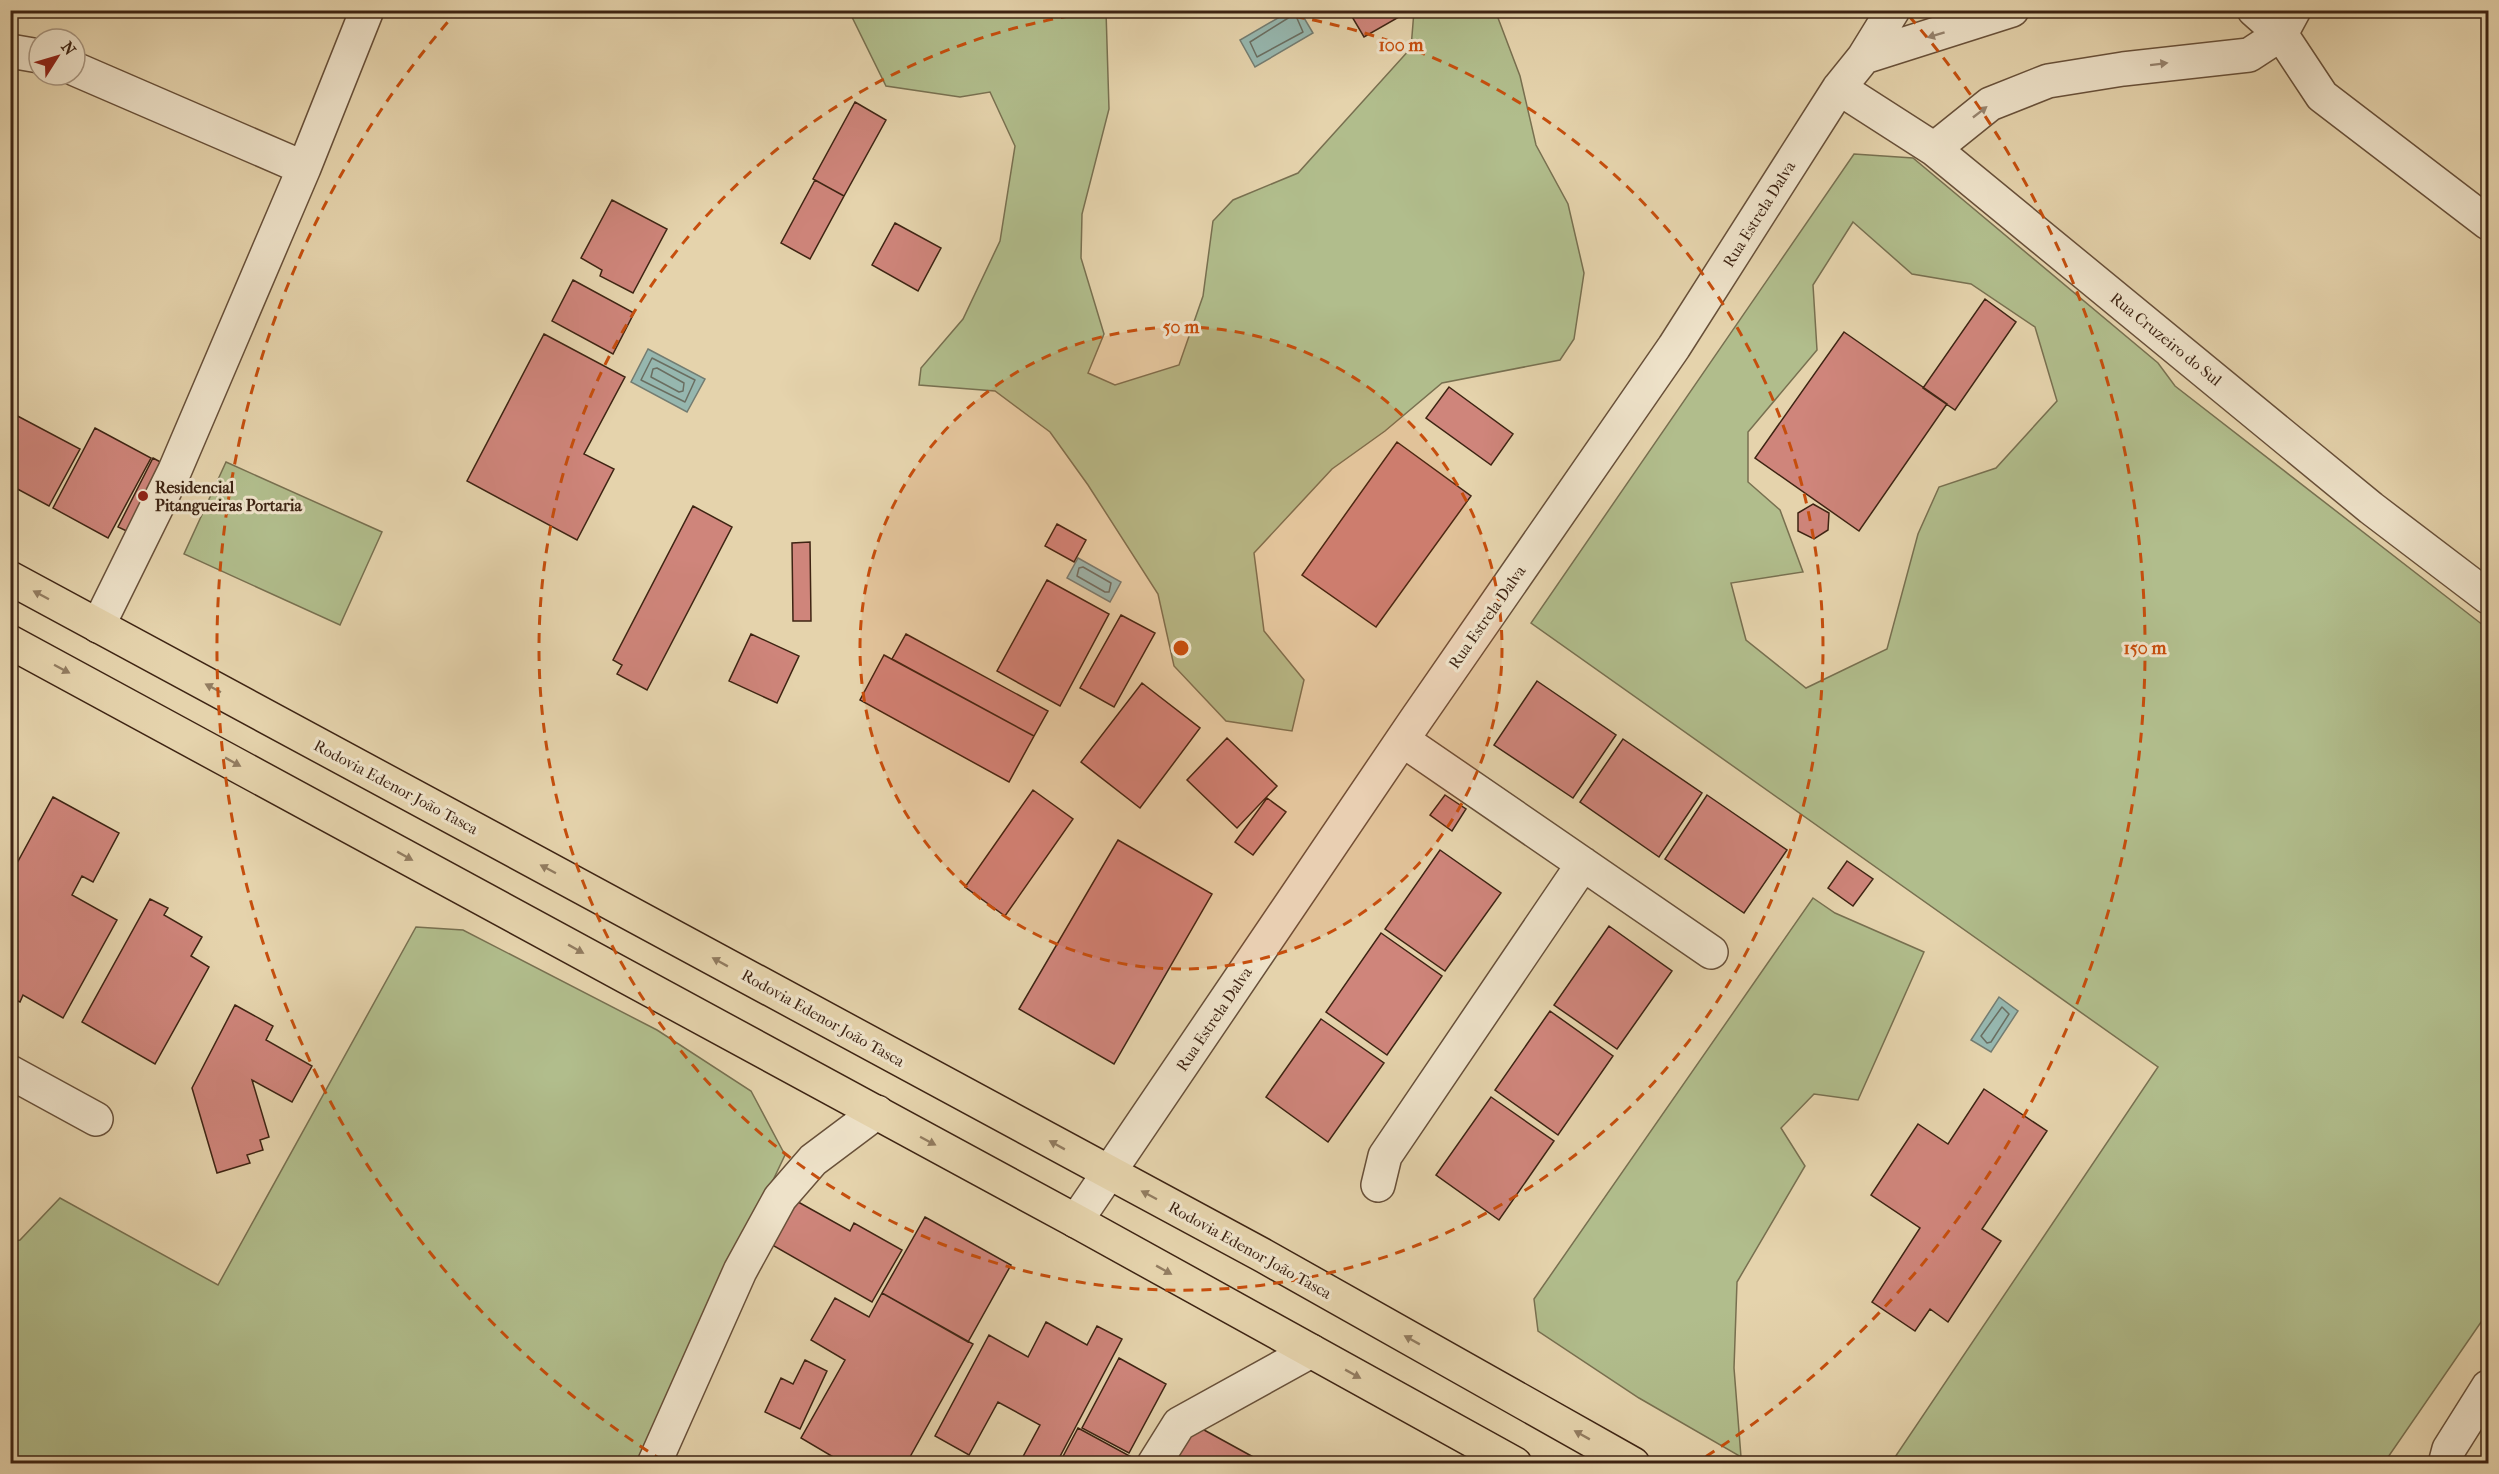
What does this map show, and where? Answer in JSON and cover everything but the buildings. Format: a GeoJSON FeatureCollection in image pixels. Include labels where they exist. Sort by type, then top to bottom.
{"type":"FeatureCollection","features":[{"type":"Feature","properties":{"kind":"main road","name":"Rodovia Edenor João Tasca"},"geometry":{"type":"LineString","coordinates":[[10,578],[1264,1256],[1633,1464]]}},
{"type":"Feature","properties":{"kind":"main road"},"geometry":{"type":"LineString","coordinates":[[10,642],[877,1112],[1515,1464]]}},
{"type":"Feature","properties":{"kind":"street"},"geometry":{"type":"LineString","coordinates":[[98,626],[175,470],[304,168],[367,10]]}},
{"type":"Feature","properties":{"kind":"street","name":"Rua Estrela Dalva"},"geometry":{"type":"LineString","coordinates":[[1076,1221],[1674,347],[1839,88],[1864,57],[1893,10]]}},
{"type":"Feature","properties":{"kind":"street"},"geometry":{"type":"LineString","coordinates":[[1864,57],[2012,10]]}},
{"type":"Feature","properties":{"kind":"street"},"geometry":{"type":"LineString","coordinates":[[2254,10],[2288,22],[2322,96],[2488,223]]}},
{"type":"Feature","properties":{"kind":"street"},"geometry":{"type":"LineString","coordinates":[[1934,148],[1990,104],[2048,81],[2134,67],[2249,55],[2288,22]]}},
{"type":"Feature","properties":{"kind":"street"},"geometry":{"type":"LineString","coordinates":[[10,51],[27,54]]}},
{"type":"Feature","properties":{"kind":"street"},"geometry":{"type":"LineString","coordinates":[[87,74],[304,168]]}},
{"type":"Feature","properties":{"kind":"street","name":"Rua Cruzeiro do Sul"},"geometry":{"type":"LineString","coordinates":[[1839,88],[1934,148],[2371,508],[2488,597]]}},
{"type":"Feature","properties":{"kind":"street"},"geometry":{"type":"LineString","coordinates":[[1404,741],[1711,952]]}},
{"type":"Feature","properties":{"kind":"street"},"geometry":{"type":"LineString","coordinates":[[1378,1185],[1385,1156],[1583,864]]}},
{"type":"Feature","properties":{"kind":"street"},"geometry":{"type":"LineString","coordinates":[[10,1072],[96,1119]]}},
{"type":"Feature","properties":{"kind":"street"},"geometry":{"type":"LineString","coordinates":[[654,1464],[740,1271],[780,1198],[813,1160],[877,1112]]}},
{"type":"Feature","properties":{"kind":"street"},"geometry":{"type":"LineString","coordinates":[[1154,1464],[1179,1424],[1311,1351]]}},
{"type":"Feature","properties":{"kind":"street"},"geometry":{"type":"LineString","coordinates":[[2445,1464],[2449,1449],[2488,1387]]}},
{"type":"Feature","properties":{"kind":"green space"},"geometry":{"type":"Polygon","coordinates":[[[1495,10],[1520,76],[1536,145],[1568,204],[1584,273],[1574,339],[1560,360],[1442,383],[1385,431],[1332,469],[1254,553],[1264,631],[1304,680],[1292,731],[1226,721],[1174,666],[1158,594],[1088,485],[1050,432],[995,391],[919,385],[921,368],[963,319],[1000,241],[1015,146],[990,92],[960,97],[886,86],[849,11],[1106,11],[1109,109],[1082,214],[1081,258],[1104,334],[1088,373],[1115,385],[1179,365],[1203,296],[1213,221],[1233,200],[1298,173],[1411,48],[1414,11],[1495,10]]]}},
{"type":"Feature","properties":{"kind":"green space"},"geometry":{"type":"Polygon","coordinates":[[[1854,154],[1913,158],[2158,363],[2175,386],[2488,629],[2488,1312],[2384,1463],[1891,1463],[2158,1067],[1531,623],[1854,154]],[[1853,222],[1813,285],[1817,350],[1748,432],[1748,482],[1780,510],[1803,572],[1731,583],[1746,640],[1806,688],[1887,649],[1918,534],[1939,487],[1996,468],[2057,401],[2035,327],[1971,284],[1912,274],[1853,222]]]}},
{"type":"Feature","properties":{"kind":"green space"},"geometry":{"type":"Polygon","coordinates":[[[226,462],[382,532],[340,625],[184,554],[226,462]]]}},
{"type":"Feature","properties":{"kind":"green space"},"geometry":{"type":"Polygon","coordinates":[[[1813,898],[1835,913],[1924,952],[1858,1100],[1814,1094],[1781,1128],[1805,1166],[1737,1282],[1734,1368],[1741,1457],[1639,1398],[1538,1331],[1534,1299],[1813,898]]]}},
{"type":"Feature","properties":{"kind":"green space"},"geometry":{"type":"Polygon","coordinates":[[[416,927],[463,930],[657,1030],[751,1091],[785,1155],[638,1463],[11,1463],[11,1364],[17,1339],[11,1327],[11,1242],[20,1240],[60,1198],[218,1285],[416,927]]]}},
{"type":"Feature","properties":{"kind":"water"},"geometry":{"type":"Polygon","coordinates":[[[1290,11],[1300,11],[1313,33],[1255,67],[1240,40],[1290,11]]]}},
{"type":"Feature","properties":{"kind":"water"},"geometry":{"type":"Polygon","coordinates":[[[648,349],[705,379],[687,412],[631,382],[648,349]]]}},
{"type":"Feature","properties":{"kind":"water"},"geometry":{"type":"Polygon","coordinates":[[[1078,558],[1121,582],[1110,602],[1067,578],[1078,558]]]}},
{"type":"Feature","properties":{"kind":"water"},"geometry":{"type":"Polygon","coordinates":[[[1999,997],[2018,1011],[1991,1052],[1971,1040],[1999,997]]]}},
{"type":"Feature","properties":{"kind":"place","name":"Residencial Pitangueiras Portaria"},"geometry":{"type":"Point","coordinates":[143,496]}}]}
